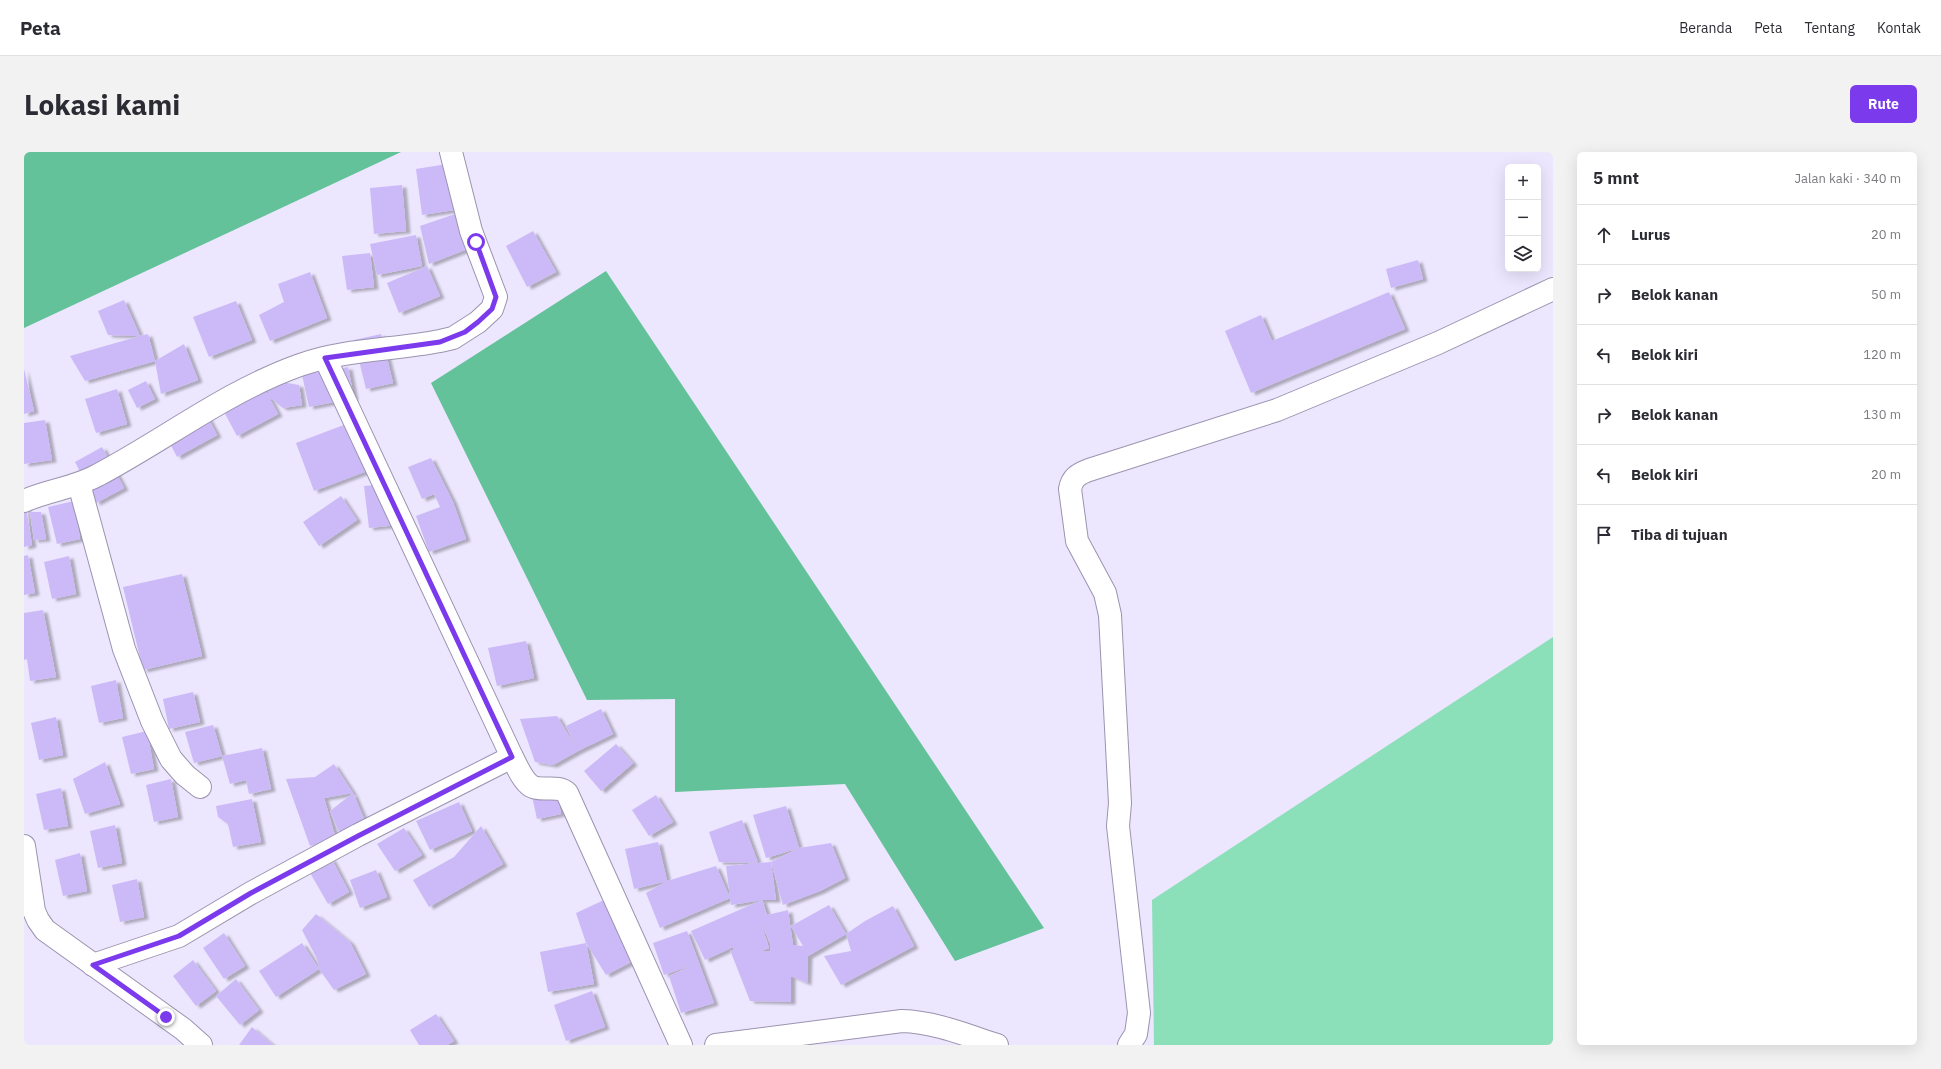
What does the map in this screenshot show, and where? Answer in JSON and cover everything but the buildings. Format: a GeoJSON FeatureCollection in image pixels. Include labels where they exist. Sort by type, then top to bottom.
{"type":"FeatureCollection","features":[{"type":"Feature","properties":{"kind":"street"},"geometry":{"type":"LineString","coordinates":[[24,501],[79,484],[100,474],[240,391],[301,365],[325,358],[426,344],[453,338],[465,332],[492,309],[496,297],[471,231],[451,152]]}},
{"type":"Feature","properties":{"kind":"street"},"geometry":{"type":"LineString","coordinates":[[1129,1045],[1136,1034],[1139,1013],[1118,826],[1120,803],[1109,604],[1101,584],[1077,541],[1070,489],[1075,476],[1089,470],[1277,410],[1438,343],[1553,289]]}},
{"type":"Feature","properties":{"kind":"street"},"geometry":{"type":"LineString","coordinates":[[325,358],[512,757],[525,781],[532,787],[562,789],[567,793],[681,1045]]}},
{"type":"Feature","properties":{"kind":"street"},"geometry":{"type":"LineString","coordinates":[[79,484],[124,649],[152,721],[171,759],[200,787]]}},
{"type":"Feature","properties":{"kind":"street"},"geometry":{"type":"LineString","coordinates":[[93,965],[179,936],[251,893],[512,757]]}},
{"type":"Feature","properties":{"kind":"street"},"geometry":{"type":"LineString","coordinates":[[24,846],[34,911],[45,930],[183,1029],[201,1045]]}},
{"type":"Feature","properties":{"kind":"street"},"geometry":{"type":"LineString","coordinates":[[716,1045],[902,1022],[921,1022],[941,1026],[997,1045]]}},
{"type":"Feature","properties":{"kind":"green space"},"geometry":{"type":"Polygon","coordinates":[[[24,152],[401,152],[24,328],[24,152]]]}},
{"type":"Feature","properties":{"kind":"green space"},"geometry":{"type":"Polygon","coordinates":[[[606,271],[1044,928],[955,961],[845,784],[675,792],[675,699],[587,700],[431,383],[606,271]]]}},
{"type":"Feature","properties":{"kind":"green space"},"geometry":{"type":"Polygon","coordinates":[[[1553,637],[1553,1045],[1154,1045],[1152,900],[1553,637]]]}},
{"type":"Feature","properties":{"kind":"route"},"geometry":{"type":"LineString","coordinates":[[166,1017],[93,965],[179,936],[251,893],[512,757],[325,358],[335,355],[440,342],[465,332],[492,309],[496,297],[476,242]]}}]}
